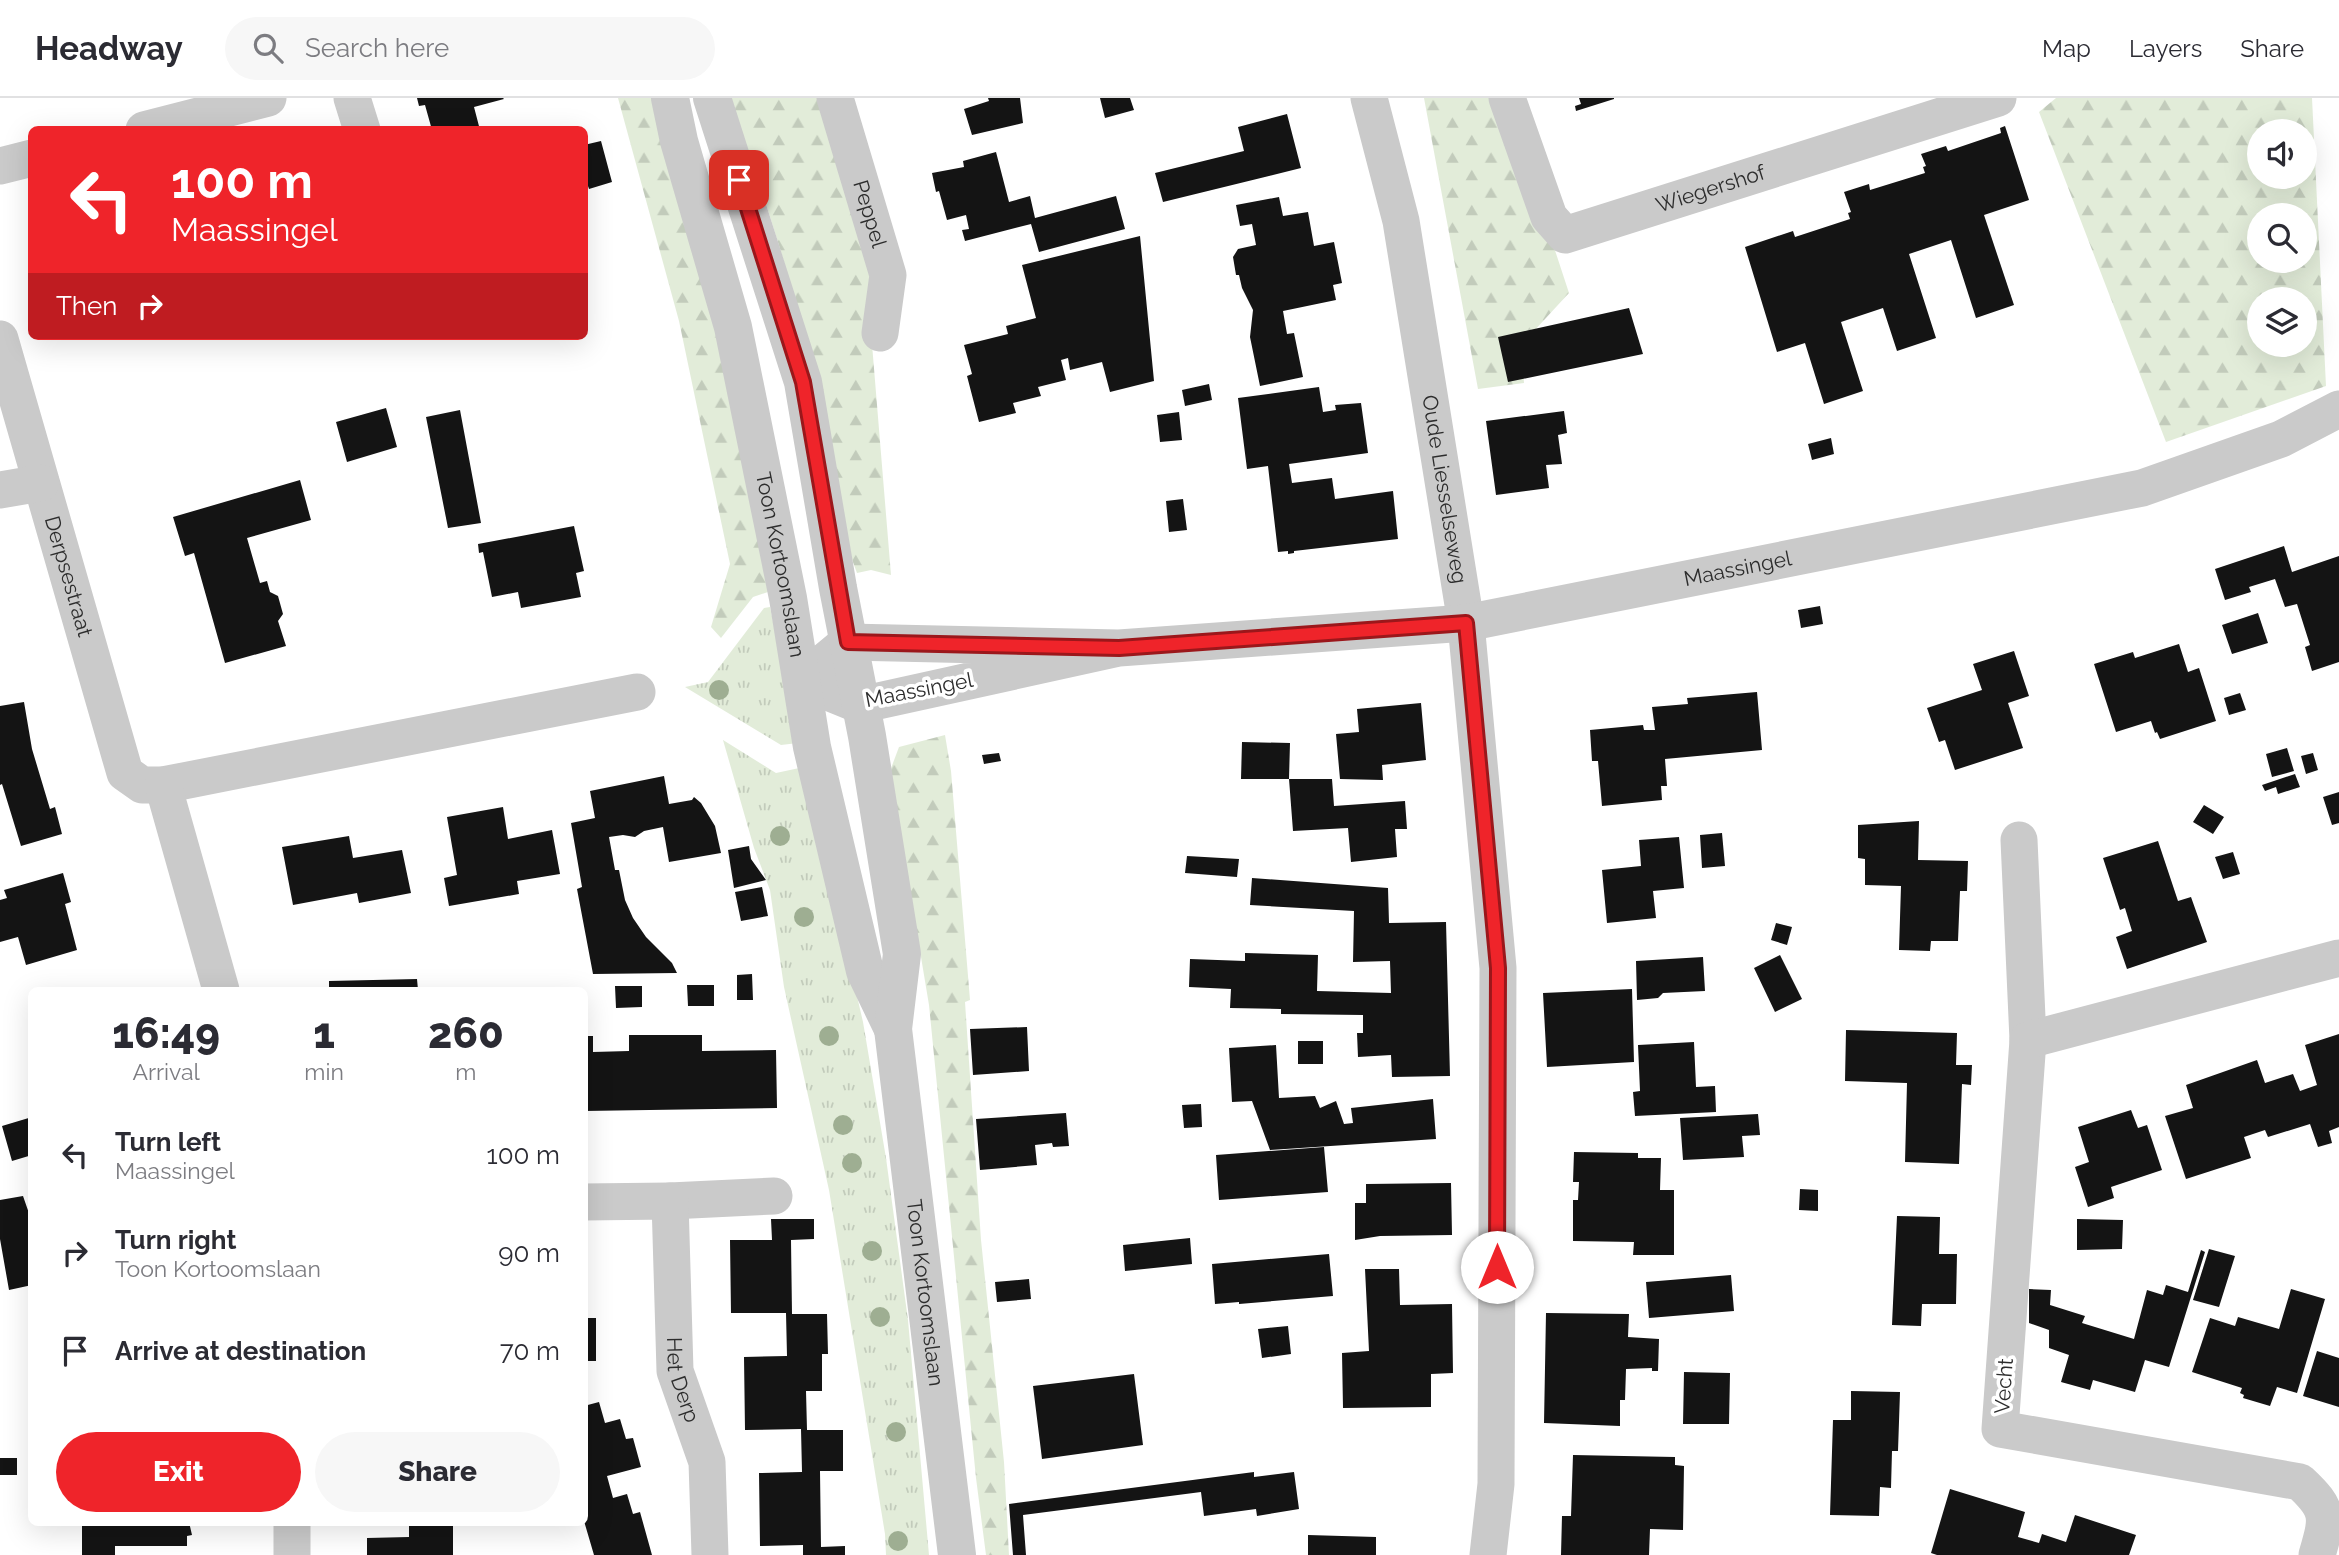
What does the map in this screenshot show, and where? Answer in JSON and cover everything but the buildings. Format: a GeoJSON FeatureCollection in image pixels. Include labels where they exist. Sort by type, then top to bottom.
{"type":"FeatureCollection","features":[{"type":"Feature","properties":{"kind":"street"},"geometry":{"type":"LineString","coordinates":[[160,126],[268,98]]}},
{"type":"Feature","properties":{"kind":"street"},"geometry":{"type":"LineString","coordinates":[[352,98],[361,126]]}},
{"type":"Feature","properties":{"kind":"street","name":"Toon Kortoomslaan"},"geometry":{"type":"LineString","coordinates":[[670,98],[679,141],[733,327],[788,597],[812,747],[865,971],[893,1029]]}},
{"type":"Feature","properties":{"kind":"street","name":"Toon Kortoomslaan"},"geometry":{"type":"LineString","coordinates":[[712,98],[803,382],[902,954],[893,1029],[957,1555]]}},
{"type":"Feature","properties":{"kind":"street","name":"Peppel"},"geometry":{"type":"LineString","coordinates":[[835,98],[888,275],[880,332]]}},
{"type":"Feature","properties":{"kind":"street","name":"Oude Liesselseweg"},"geometry":{"type":"LineString","coordinates":[[1369,98],[1401,221],[1466,623],[1498,968],[1496,1484],[1488,1555]]}},
{"type":"Feature","properties":{"kind":"street","name":"Wiegershof"},"geometry":{"type":"LineString","coordinates":[[1507,98],[1549,217],[1565,235],[1998,98]]}},
{"type":"Feature","properties":{"kind":"street"},"geometry":{"type":"LineString","coordinates":[[0,166],[28,159]]}},
{"type":"Feature","properties":{"kind":"street","name":"Derpsestraat"},"geometry":{"type":"LineString","coordinates":[[0,339],[125,773],[142,785],[163,785],[637,692]]}},
{"type":"Feature","properties":{"kind":"street","name":"Maassingel"},"geometry":{"type":"LineString","coordinates":[[848,642],[1119,648],[1466,623],[2142,488],[2281,439],[2339,409]]}},
{"type":"Feature","properties":{"kind":"street"},"geometry":{"type":"LineString","coordinates":[[0,490],[41,483]]}},
{"type":"Feature","properties":{"kind":"street"},"geometry":{"type":"LineString","coordinates":[[801,681],[848,642]]}},
{"type":"Feature","properties":{"kind":"street","name":"Maassingel"},"geometry":{"type":"LineString","coordinates":[[801,681],[860,705],[1119,648]]}},
{"type":"Feature","properties":{"kind":"street"},"geometry":{"type":"LineString","coordinates":[[163,785],[220,987]]}},
{"type":"Feature","properties":{"kind":"street","name":"Vecht"},"geometry":{"type":"LineString","coordinates":[[2019,840],[2028,1040],[2000,1429],[2300,1482],[2320,1501],[2326,1525],[2317,1555]]}},
{"type":"Feature","properties":{"kind":"street"},"geometry":{"type":"LineString","coordinates":[[2028,1040],[2339,958]]}},
{"type":"Feature","properties":{"kind":"street"},"geometry":{"type":"LineString","coordinates":[[588,1202],[774,1196]]}},
{"type":"Feature","properties":{"kind":"street","name":"Het Derp"},"geometry":{"type":"LineString","coordinates":[[670,1201],[675,1371],[707,1462],[710,1555]]}},
{"type":"Feature","properties":{"kind":"street"},"geometry":{"type":"LineString","coordinates":[[292,1526],[292,1555]]}},
{"type":"Feature","properties":{"kind":"green space"},"geometry":{"type":"Polygon","coordinates":[[[618,98],[653,98],[713,314],[768,592],[753,597],[721,638],[711,627],[730,564],[679,321],[618,98]]]}},
{"type":"Feature","properties":{"kind":"green space"},"geometry":{"type":"Polygon","coordinates":[[[730,98],[824,98],[882,277],[871,332],[891,575],[871,570],[857,573],[834,492],[815,381],[801,321],[730,98]]]}},
{"type":"Feature","properties":{"kind":"green space"},"geometry":{"type":"Polygon","coordinates":[[[1424,98],[1505,98],[1569,293],[1521,345],[1524,383],[1478,389],[1424,98]]]}},
{"type":"Feature","properties":{"kind":"green space"},"geometry":{"type":"Polygon","coordinates":[[[2056,98],[2312,98],[2313,119],[2247,119],[2247,189],[2316,189],[2326,386],[2166,442],[2039,112],[2056,98]]]}},
{"type":"Feature","properties":{"kind":"green space"},"geometry":{"type":"Polygon","coordinates":[[[770,607],[798,743],[781,745],[685,687],[708,682],[764,608],[770,607]]]}},
{"type":"Feature","properties":{"kind":"green space"},"geometry":{"type":"Polygon","coordinates":[[[945,735],[951,771],[970,1000],[965,1002],[981,1240],[1004,1462],[1009,1555],[986,1555],[929,1005],[890,771],[899,747],[945,735]]]}},
{"type":"Feature","properties":{"kind":"green space"},"geometry":{"type":"Polygon","coordinates":[[[723,740],[776,773],[804,767],[863,1022],[886,1158],[908,1320],[929,1555],[886,1555],[885,1534],[829,1190],[784,987],[770,890],[754,848],[723,740]]]}},
{"type":"Feature","properties":{"kind":"route"},"geometry":{"type":"LineString","coordinates":[[739,180],[803,382],[848,642],[1119,648],[1466,623],[1498,968],[1497,1267]]}}]}
